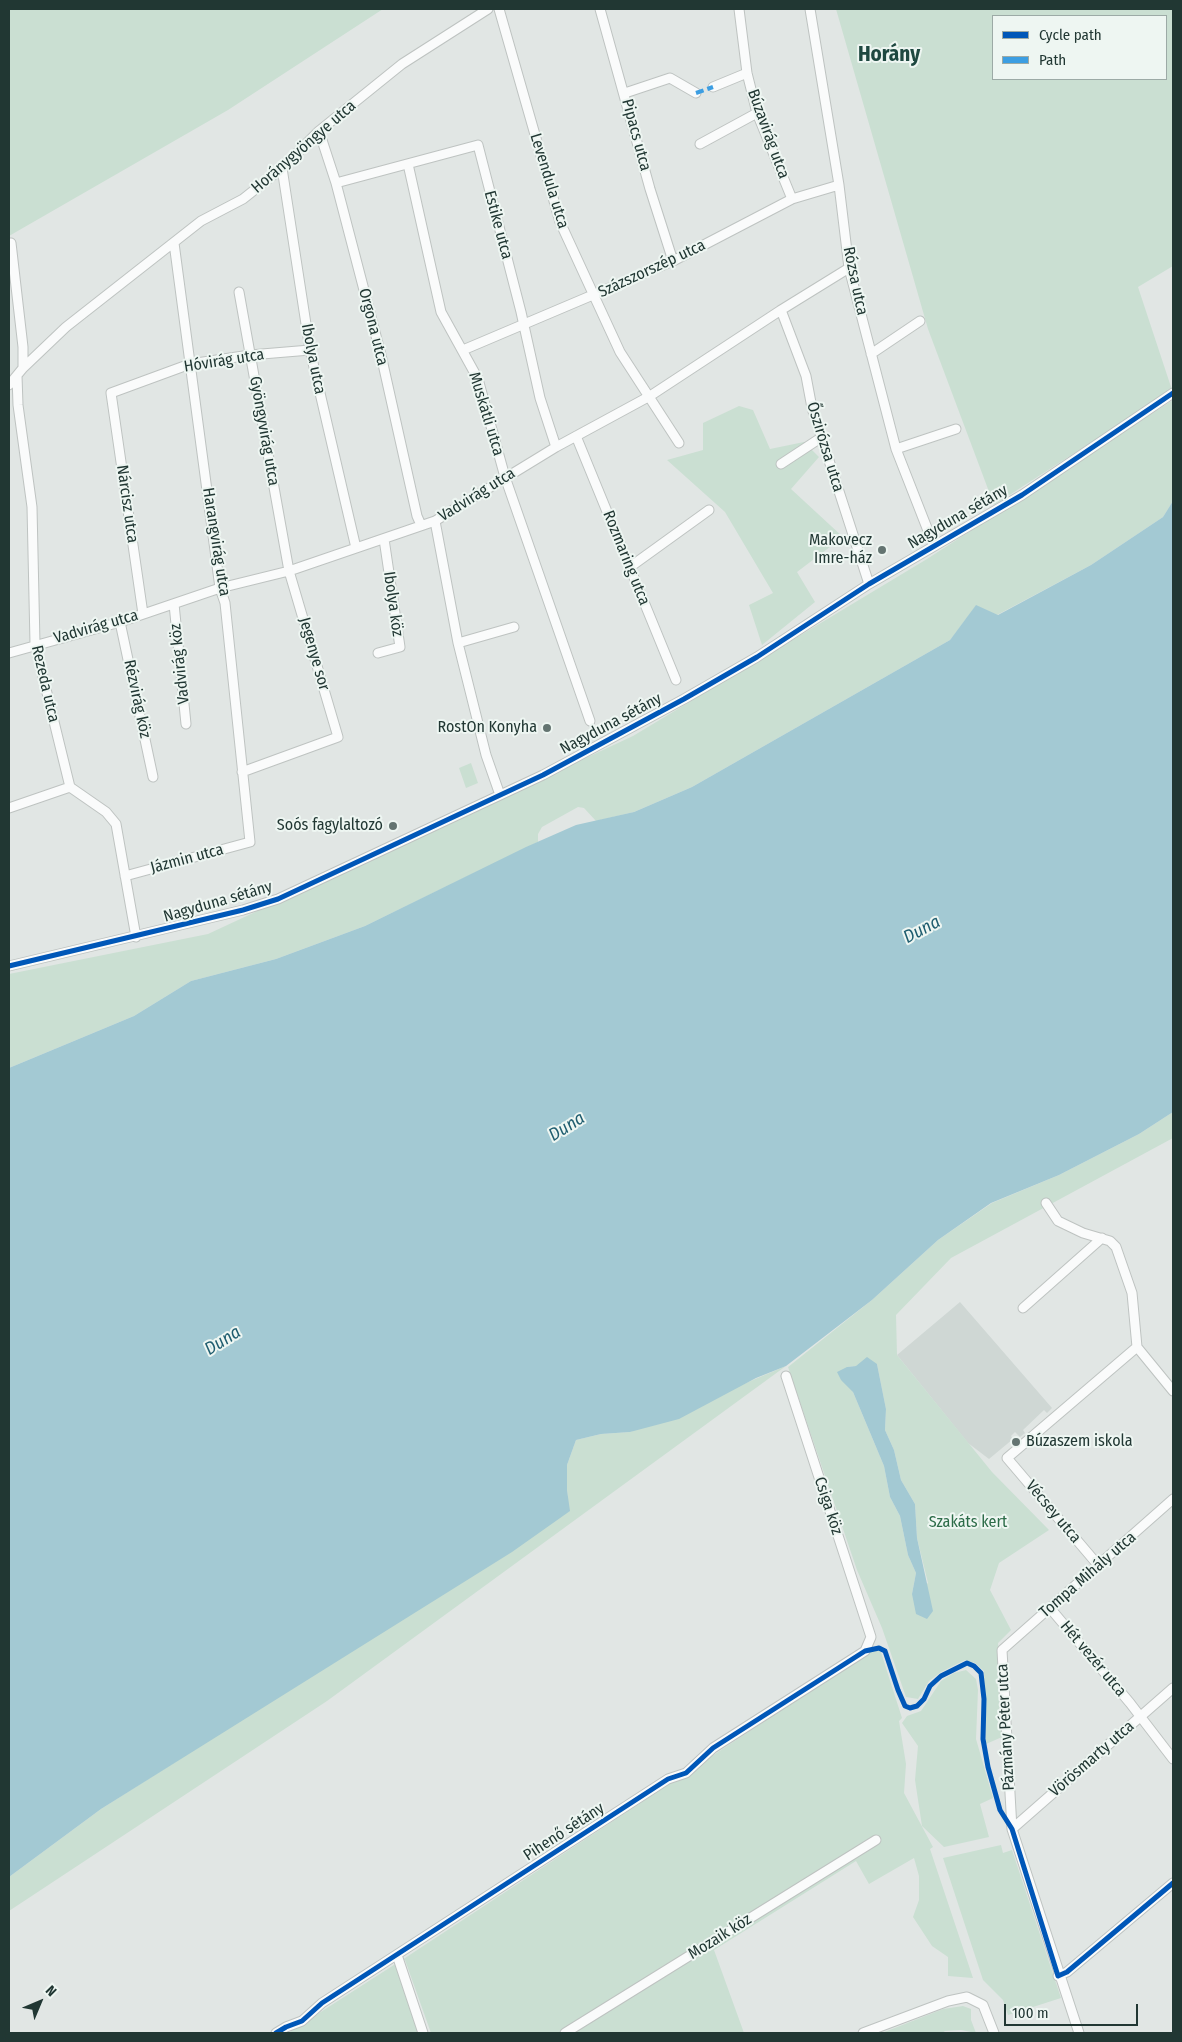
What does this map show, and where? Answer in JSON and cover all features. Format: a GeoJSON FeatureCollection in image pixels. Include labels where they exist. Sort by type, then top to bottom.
{"type":"FeatureCollection","features":[{"type":"Feature","properties":{"kind":"street","name":"Horánygyöngye utca"},"geometry":{"type":"LineString","coordinates":[[9,385],[23,368],[66,327],[200,221],[243,199],[282,168],[319,131],[402,64],[488,9]]}},
{"type":"Feature","properties":{"kind":"street","name":"Levendula utca"},"geometry":{"type":"LineString","coordinates":[[499,9],[560,222],[620,352],[679,443]]}},
{"type":"Feature","properties":{"kind":"street","name":"Pipacs utca"},"geometry":{"type":"LineString","coordinates":[[600,9],[625,93],[650,189],[673,262]]}},
{"type":"Feature","properties":{"kind":"street","name":"Búzavirág utca"},"geometry":{"type":"LineString","coordinates":[[739,9],[747,73],[757,113],[792,199]]}},
{"type":"Feature","properties":{"kind":"street","name":"Rózsa utca"},"geometry":{"type":"LineString","coordinates":[[810,9],[839,185],[850,268],[896,449],[934,546]]}},
{"type":"Feature","properties":{"kind":"street"},"geometry":{"type":"LineString","coordinates":[[713,88],[747,73]]}},
{"type":"Feature","properties":{"kind":"street"},"geometry":{"type":"LineString","coordinates":[[625,93],[670,78],[696,93]]}},
{"type":"Feature","properties":{"kind":"street"},"geometry":{"type":"LineString","coordinates":[[700,144],[757,113]]}},
{"type":"Feature","properties":{"kind":"street","name":"Orgona utca"},"geometry":{"type":"LineString","coordinates":[[319,131],[336,183],[421,525]]}},
{"type":"Feature","properties":{"kind":"street","name":"Estike utca"},"geometry":{"type":"LineString","coordinates":[[336,183],[478,145],[524,325],[540,398],[556,446]]}},
{"type":"Feature","properties":{"kind":"street","name":"Muskátli utca"},"geometry":{"type":"LineString","coordinates":[[408,164],[440,312],[464,350],[478,379],[505,477],[590,721]]}},
{"type":"Feature","properties":{"kind":"street","name":"Ibolya utca"},"geometry":{"type":"LineString","coordinates":[[282,168],[310,350],[356,548]]}},
{"type":"Feature","properties":{"kind":"street","name":"Százszorszép utca"},"geometry":{"type":"LineString","coordinates":[[464,350],[673,262],[792,199],[839,185]]}},
{"type":"Feature","properties":{"kind":"street"},"geometry":{"type":"LineString","coordinates":[[11,243],[23,340],[23,368]]}},
{"type":"Feature","properties":{"kind":"street","name":"Harangvirág utca"},"geometry":{"type":"LineString","coordinates":[[174,243],[220,588],[225,603],[250,842]]}},
{"type":"Feature","properties":{"kind":"street","name":"Vadvirág utca"},"geometry":{"type":"LineString","coordinates":[[9,653],[35,644],[120,622],[220,588],[289,571],[435,521],[556,446],[650,396],[781,310],[850,268]]}},
{"type":"Feature","properties":{"kind":"street","name":"Gyöngyvirág utca"},"geometry":{"type":"LineString","coordinates":[[239,292],[289,571]]}},
{"type":"Feature","properties":{"kind":"street","name":"Őszirózsa utca"},"geometry":{"type":"LineString","coordinates":[[781,310],[806,376],[812,408],[869,584]]}},
{"type":"Feature","properties":{"kind":"street"},"geometry":{"type":"LineString","coordinates":[[872,354],[920,321]]}},
{"type":"Feature","properties":{"kind":"street","name":"Hóvirág utca"},"geometry":{"type":"LineString","coordinates":[[112,393],[190,364],[250,355],[310,350]]}},
{"type":"Feature","properties":{"kind":"street","name":"Rezeda utca"},"geometry":{"type":"LineString","coordinates":[[17,376],[18,405],[32,507],[35,644],[70,787]]}},
{"type":"Feature","properties":{"kind":"street","name":"Nárcisz utca"},"geometry":{"type":"LineString","coordinates":[[112,393],[144,614]]}},
{"type":"Feature","properties":{"kind":"street","name":"Nagyduna sétány"},"geometry":{"type":"LineString","coordinates":[[9,966],[136,937],[243,910],[278,899],[543,775],[684,699],[757,657],[869,584],[1022,495],[1173,393]]}},
{"type":"Feature","properties":{"kind":"street"},"geometry":{"type":"LineString","coordinates":[[9,399],[18,405]]}},
{"type":"Feature","properties":{"kind":"street"},"geometry":{"type":"LineString","coordinates":[[896,449],[956,429]]}},
{"type":"Feature","properties":{"kind":"street","name":"Rozmaring utca"},"geometry":{"type":"LineString","coordinates":[[576,436],[676,680]]}},
{"type":"Feature","properties":{"kind":"street"},"geometry":{"type":"LineString","coordinates":[[781,464],[822,437]]}},
{"type":"Feature","properties":{"kind":"street"},"geometry":{"type":"LineString","coordinates":[[630,567],[710,510]]}},
{"type":"Feature","properties":{"kind":"street"},"geometry":{"type":"LineString","coordinates":[[435,521],[458,643],[486,755],[500,795]]}},
{"type":"Feature","properties":{"kind":"street","name":"Ibolya köz"},"geometry":{"type":"LineString","coordinates":[[378,653],[400,647],[384,539]]}},
{"type":"Feature","properties":{"kind":"street","name":"Jegenye sor"},"geometry":{"type":"LineString","coordinates":[[242,772],[338,737],[289,571]]}},
{"type":"Feature","properties":{"kind":"street","name":"Vadvirág köz"},"geometry":{"type":"LineString","coordinates":[[174,604],[186,724]]}},
{"type":"Feature","properties":{"kind":"street","name":"Rézvirág köz"},"geometry":{"type":"LineString","coordinates":[[120,622],[153,777]]}},
{"type":"Feature","properties":{"kind":"street"},"geometry":{"type":"LineString","coordinates":[[458,643],[514,627]]}},
{"type":"Feature","properties":{"kind":"street"},"geometry":{"type":"LineString","coordinates":[[9,808],[70,787],[106,812],[114,820],[136,937]]}},
{"type":"Feature","properties":{"kind":"street","name":"Jázmin utca"},"geometry":{"type":"LineString","coordinates":[[125,876],[250,842]]}},
{"type":"Feature","properties":{"kind":"street"},"geometry":{"type":"LineString","coordinates":[[1046,1203],[1058,1221],[1083,1233],[1110,1240],[1116,1247],[1132,1293],[1137,1347],[1172,1386]]}},
{"type":"Feature","properties":{"kind":"street"},"geometry":{"type":"LineString","coordinates":[[1023,1308],[1102,1238]]}},
{"type":"Feature","properties":{"kind":"street","name":"Vécsey utca"},"geometry":{"type":"LineString","coordinates":[[1098,1566],[1007,1458],[1137,1347]]}},
{"type":"Feature","properties":{"kind":"street","name":"Csiga köz"},"geometry":{"type":"LineString","coordinates":[[786,1376],[871,1637]]}},
{"type":"Feature","properties":{"kind":"street","name":"Tompa Mihály utca"},"geometry":{"type":"LineString","coordinates":[[1002,1650],[1173,1499]]}},
{"type":"Feature","properties":{"kind":"street","name":"Hét vezér utca"},"geometry":{"type":"LineString","coordinates":[[1050,1608],[1173,1759]]}},
{"type":"Feature","properties":{"kind":"street","name":"Pihenő sétány"},"geometry":{"type":"LineString","coordinates":[[276,2033],[302,2021],[322,2003],[441,1924],[668,1779],[686,1773],[713,1748],[865,1651],[871,1637]]}},
{"type":"Feature","properties":{"kind":"street","name":"Pázmány Péter utca"},"geometry":{"type":"LineString","coordinates":[[1002,1650],[1012,1829],[1058,1976],[1079,2033]]}},
{"type":"Feature","properties":{"kind":"street","name":"Vörösmarty utca"},"geometry":{"type":"LineString","coordinates":[[1012,1829],[1173,1688]]}},
{"type":"Feature","properties":{"kind":"street","name":"Mozaik köz"},"geometry":{"type":"LineString","coordinates":[[564,2033],[876,1840]]}},
{"type":"Feature","properties":{"kind":"street"},"geometry":{"type":"LineString","coordinates":[[1058,1976],[1067,1972],[1173,1883]]}},
{"type":"Feature","properties":{"kind":"street"},"geometry":{"type":"LineString","coordinates":[[397,1955],[422,2033]]}},
{"type":"Feature","properties":{"kind":"street"},"geometry":{"type":"LineString","coordinates":[[863,2033],[948,2001],[967,1997],[982,2005],[994,2033]]}},
{"type":"Feature","properties":{"kind":"shaded area"},"geometry":{"type":"Polygon","coordinates":[[[960,1302],[1052,1408],[1047,1413],[1044,1410],[1023,1430],[1025,1433],[1020,1437],[1015,1432],[1011,1436],[1013,1439],[989,1459],[968,1443],[897,1355],[960,1302]]]}},
{"type":"Feature","properties":{"kind":"green space"},"geometry":{"type":"Polygon","coordinates":[[[9,9],[383,9],[228,110],[9,236],[9,9]]]}},
{"type":"Feature","properties":{"kind":"green space"},"geometry":{"type":"Polygon","coordinates":[[[836,9],[1173,9],[1173,266],[1138,287],[1172,390],[994,505],[928,329],[836,9]]]}},
{"type":"Feature","properties":{"kind":"green space"},"geometry":{"type":"Polygon","coordinates":[[[1173,400],[1173,501],[1163,517],[1091,565],[997,615],[976,606],[950,640],[692,787],[634,812],[596,821],[584,808],[578,807],[542,827],[538,834],[538,842],[365,926],[276,959],[191,981],[134,1016],[9,1068],[9,974],[208,934],[633,736],[927,559],[1173,400]]]}},
{"type":"Feature","properties":{"kind":"green space"},"geometry":{"type":"Polygon","coordinates":[[[739,406],[753,410],[770,449],[804,442],[819,457],[791,489],[843,537],[797,572],[815,602],[762,645],[749,605],[773,593],[725,512],[667,460],[703,450],[703,423],[739,406]]]}},
{"type":"Feature","properties":{"kind":"green space"},"geometry":{"type":"Polygon","coordinates":[[[471,763],[478,783],[466,788],[459,768],[471,763]]]}},
{"type":"Feature","properties":{"kind":"green space","name":"Szakáts kert"},"geometry":{"type":"Polygon","coordinates":[[[1173,1112],[1173,1138],[951,1258],[896,1315],[897,1355],[992,1472],[1049,1530],[999,1563],[990,1590],[1011,1630],[998,1643],[1002,1737],[986,1744],[984,1671],[975,1663],[965,1660],[941,1672],[929,1681],[918,1699],[906,1697],[882,1628],[857,1570],[788,1367],[872,1300],[938,1240],[992,1203],[1059,1175],[1139,1134],[1173,1112]],[[877,1364],[847,1367],[853,1392],[884,1466],[890,1497],[900,1516],[908,1555],[916,1573],[912,1594],[928,1583],[917,1538],[915,1504],[901,1480],[894,1450],[885,1430],[886,1409],[877,1364]]]}},
{"type":"Feature","properties":{"kind":"green space"},"geometry":{"type":"Polygon","coordinates":[[[786,1366],[327,1701],[9,1911],[9,1877],[101,1809],[569,1511],[567,1465],[576,1440],[601,1434],[630,1432],[786,1366]]]}},
{"type":"Feature","properties":{"kind":"green space"},"geometry":{"type":"Polygon","coordinates":[[[879,1646],[902,1718],[899,1721],[906,1764],[904,1793],[933,1847],[930,1849],[973,1978],[948,1976],[948,1957],[932,1946],[913,1917],[919,1900],[919,1876],[914,1858],[869,1884],[856,1861],[714,1950],[744,2033],[431,2033],[405,1960],[402,1960],[879,1646]]]}},
{"type":"Feature","properties":{"kind":"green space"},"geometry":{"type":"Polygon","coordinates":[[[966,1670],[976,1679],[978,1690],[976,1739],[993,1798],[980,1804],[989,1837],[944,1847],[922,1826],[915,1780],[918,1746],[902,1723],[907,1716],[921,1711],[941,1681],[954,1673],[966,1670]]]}},
{"type":"Feature","properties":{"kind":"green space"},"geometry":{"type":"Polygon","coordinates":[[[1001,1845],[1003,1853],[1012,1850],[1061,1998],[1008,2015],[1003,2000],[983,1980],[943,1858],[1001,1845]]]}},
{"type":"Feature","properties":{"kind":"green space"},"geometry":{"type":"Polygon","coordinates":[[[397,1963],[420,2033],[288,2033],[397,1963]]]}},
{"type":"Feature","properties":{"kind":"green space"},"geometry":{"type":"Polygon","coordinates":[[[963,2006],[971,2009],[971,2020],[976,2033],[961,2030],[945,2031],[942,2033],[882,2033],[943,2009],[963,2006]]]}},
{"type":"Feature","properties":{"kind":"water","name":"Duna"},"geometry":{"type":"Polygon","coordinates":[[[1173,501],[1173,1112],[1139,1134],[1059,1175],[991,1203],[938,1240],[872,1300],[786,1366],[756,1378],[679,1419],[630,1432],[601,1434],[576,1440],[567,1465],[567,1490],[570,1511],[512,1552],[101,1809],[9,1877],[9,1068],[134,1016],[191,981],[276,959],[365,926],[526,847],[576,825],[634,812],[692,787],[950,640],[976,605],[998,615],[1091,565],[1163,517],[1173,501]]]}},
{"type":"Feature","properties":{"kind":"water"},"geometry":{"type":"Polygon","coordinates":[[[867,1357],[877,1364],[886,1409],[885,1430],[894,1450],[901,1480],[915,1504],[917,1538],[933,1611],[927,1619],[916,1614],[912,1594],[916,1573],[908,1555],[900,1516],[890,1497],[884,1466],[853,1392],[841,1380],[837,1372],[847,1367],[856,1366],[867,1357]]]}},
{"type":"Feature","properties":{"kind":"marked path"},"geometry":{"type":"LineString","coordinates":[[696,93],[713,87]]}},
{"type":"Feature","properties":{"kind":"cycle path"},"geometry":{"type":"LineString","coordinates":[[9,966],[243,910],[278,899],[543,775],[684,699],[757,657],[869,584],[1022,495],[1173,393]]}},
{"type":"Feature","properties":{"kind":"cycle path"},"geometry":{"type":"LineString","coordinates":[[276,2033],[302,2021],[322,2003],[668,1779],[686,1773],[713,1748],[865,1651],[879,1648],[885,1651],[905,1706],[910,1708],[917,1706],[924,1699],[930,1686],[941,1676],[967,1663],[974,1666],[981,1673],[984,1699],[983,1739],[988,1767],[1000,1810],[1012,1829],[1058,1976],[1067,1972],[1173,1883]]}},
{"type":"Feature","properties":{"kind":"place","name":"Makovecz Imre-ház"},"geometry":{"type":"Point","coordinates":[882,550]}},
{"type":"Feature","properties":{"kind":"place","name":"RostOn Konyha"},"geometry":{"type":"Point","coordinates":[547,728]}},
{"type":"Feature","properties":{"kind":"place","name":"Soós fagylaltozó"},"geometry":{"type":"Point","coordinates":[393,826]}},
{"type":"Feature","properties":{"kind":"place","name":"Búzaszem iskola"},"geometry":{"type":"Point","coordinates":[1016,1442]}},
{"type":"Feature","properties":{"kind":"district","name":"Horány"},"geometry":{"type":"Point","coordinates":[889,55]}}]}
